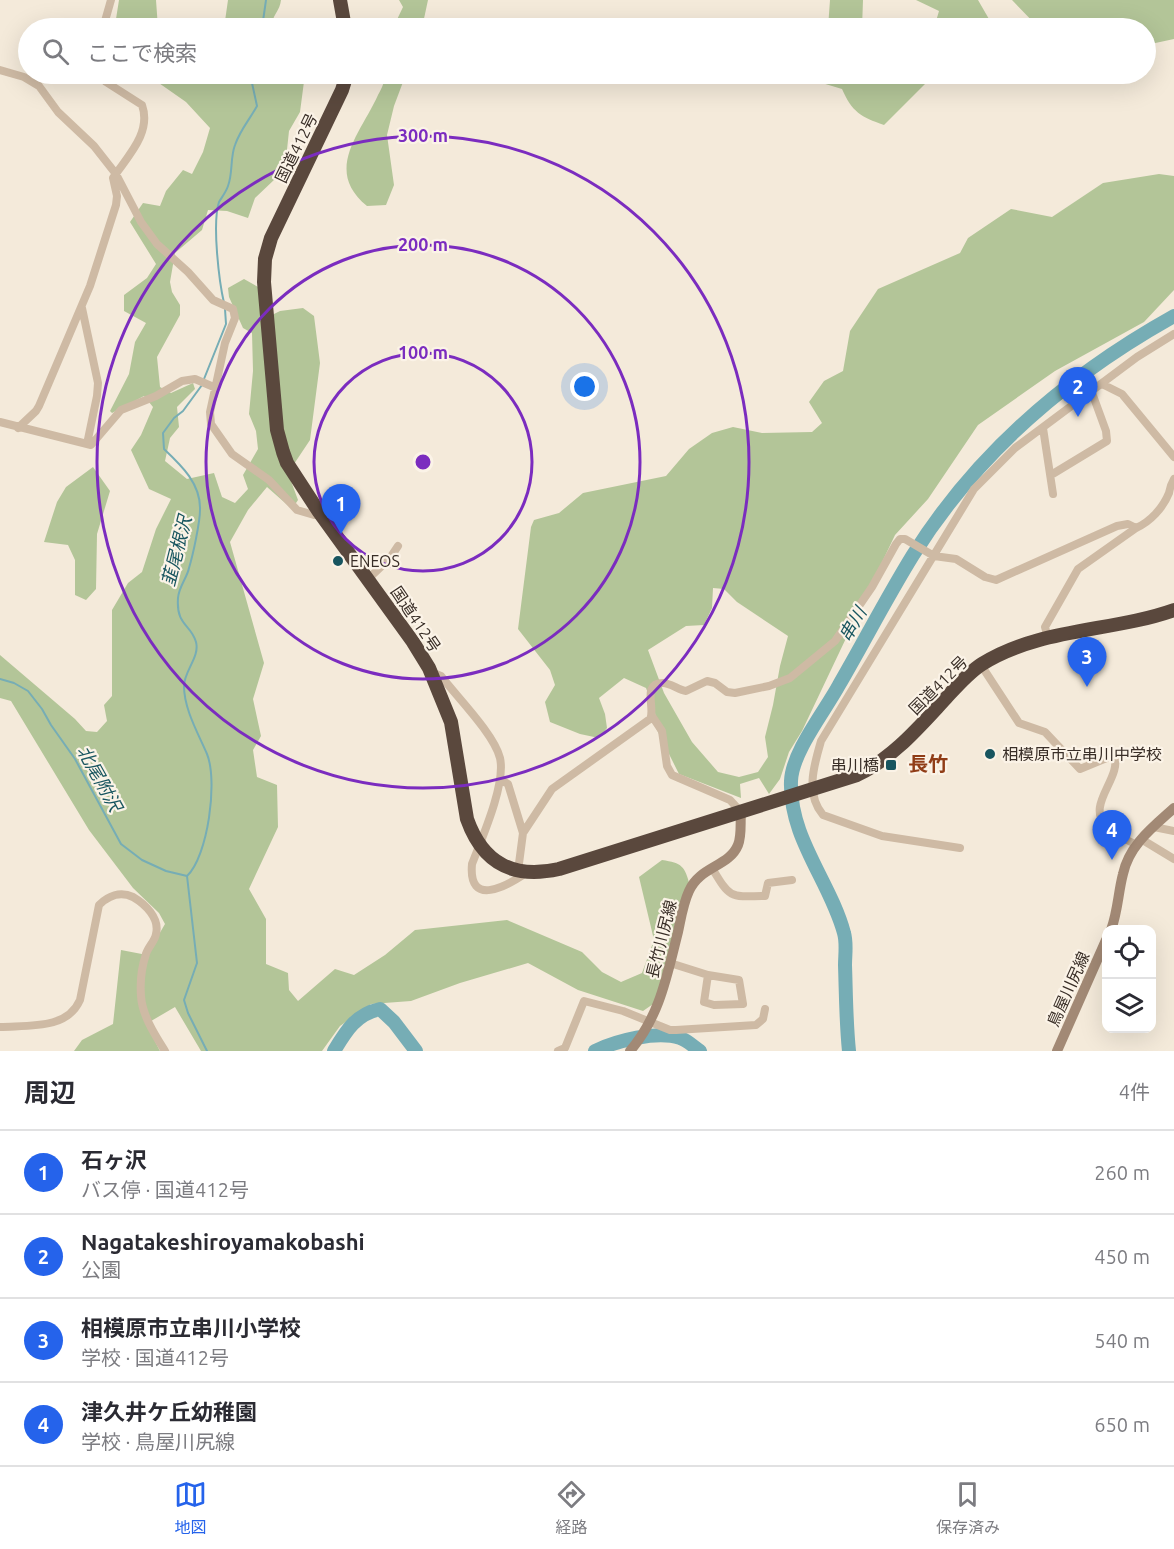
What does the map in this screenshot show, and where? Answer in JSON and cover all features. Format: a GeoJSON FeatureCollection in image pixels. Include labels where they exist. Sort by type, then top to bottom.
{"type":"FeatureCollection","features":[{"type":"Feature","properties":{"kind":"highway"},"geometry":{"type":"LineString","coordinates":[[340,0],[343,18]]}},
{"type":"Feature","properties":{"kind":"highway","name":"国道412号"},"geometry":{"type":"LineString","coordinates":[[344,84],[271,238],[265,259],[264,282],[277,429],[287,463],[319,512],[413,642],[431,672],[451,722],[467,819],[479,845],[505,867],[523,872]]}},
{"type":"Feature","properties":{"kind":"highway","name":"国道412号"},"geometry":{"type":"LineString","coordinates":[[810,790],[857,775],[884,759],[901,745],[965,678],[981,665],[1011,648],[1174,610]]}},
{"type":"Feature","properties":{"kind":"highway"},"geometry":{"type":"LineString","coordinates":[[523,872],[560,869],[810,790]]}},
{"type":"Feature","properties":{"kind":"main road"},"geometry":{"type":"LineString","coordinates":[[1113,925],[1118,908],[1124,867],[1139,842],[1174,808]]}},
{"type":"Feature","properties":{"kind":"main road","name":"長竹川尻線"},"geometry":{"type":"LineString","coordinates":[[630,1051],[650,1023],[661,996],[687,894],[701,874],[726,859],[737,848],[741,812]]}},
{"type":"Feature","properties":{"kind":"main road","name":"鳥屋川尻線"},"geometry":{"type":"LineString","coordinates":[[1057,1051],[1102,951]]}},
{"type":"Feature","properties":{"kind":"street"},"geometry":{"type":"LineString","coordinates":[[106,18],[111,0]]}},
{"type":"Feature","properties":{"kind":"street"},"geometry":{"type":"LineString","coordinates":[[0,70],[18,74]]}},
{"type":"Feature","properties":{"kind":"street"},"geometry":{"type":"LineString","coordinates":[[36,84],[58,112],[94,146],[116,174],[141,222],[157,244],[218,302],[230,307],[235,313],[212,387],[211,424],[229,450],[270,480],[297,510],[314,515],[319,512]]}},
{"type":"Feature","properties":{"kind":"street"},"geometry":{"type":"LineString","coordinates":[[18,428],[36,411],[81,307],[114,214],[117,196],[113,178],[125,164],[145,124],[143,109],[138,101],[109,84]]}},
{"type":"Feature","properties":{"kind":"street"},"geometry":{"type":"LineString","coordinates":[[81,307],[98,388],[87,444]]}},
{"type":"Feature","properties":{"kind":"street"},"geometry":{"type":"LineString","coordinates":[[960,848],[882,836],[823,815],[816,808],[810,790],[812,772],[821,741],[974,489],[1015,448],[1137,357],[1174,334]]}},
{"type":"Feature","properties":{"kind":"street"},"geometry":{"type":"LineString","coordinates":[[0,422],[91,445],[121,410],[156,396],[182,381],[191,379],[212,387]]}},
{"type":"Feature","properties":{"kind":"street"},"geometry":{"type":"LineString","coordinates":[[1102,384],[1122,394],[1174,457]]}},
{"type":"Feature","properties":{"kind":"street"},"geometry":{"type":"LineString","coordinates":[[1051,475],[1107,441],[1106,430],[1091,390]]}},
{"type":"Feature","properties":{"kind":"street"},"geometry":{"type":"LineString","coordinates":[[1043,428],[1053,494]]}},
{"type":"Feature","properties":{"kind":"street"},"geometry":{"type":"LineString","coordinates":[[1048,638],[1045,627],[1078,569],[1143,525],[1158,511],[1174,479]]}},
{"type":"Feature","properties":{"kind":"street"},"geometry":{"type":"LineString","coordinates":[[741,812],[730,800],[672,775],[667,766],[662,731],[652,716],[649,697],[651,691],[662,683],[687,691],[706,681],[715,683],[727,692],[735,693],[769,686],[790,678],[835,641],[872,587],[898,541],[905,539],[932,555],[956,559],[985,577],[996,580],[1117,526],[1128,524],[1136,528]]}},
{"type":"Feature","properties":{"kind":"street"},"geometry":{"type":"LineString","coordinates":[[368,579],[390,558],[398,546]]}},
{"type":"Feature","properties":{"kind":"street"},"geometry":{"type":"LineString","coordinates":[[981,665],[1019,723],[1045,732],[1080,769],[1114,755],[1116,758],[1114,769],[1101,802],[1100,815],[1108,828],[1174,859]]}},
{"type":"Feature","properties":{"kind":"street"},"geometry":{"type":"LineString","coordinates":[[431,672],[441,676],[493,742],[500,759],[501,780],[471,871],[476,885],[483,890],[493,891],[508,885],[523,872],[523,833],[508,784],[501,780]]}},
{"type":"Feature","properties":{"kind":"street"},"geometry":{"type":"LineString","coordinates":[[523,833],[552,789],[643,725],[652,716]]}},
{"type":"Feature","properties":{"kind":"street"},"geometry":{"type":"LineString","coordinates":[[1154,827],[1174,831]]}},
{"type":"Feature","properties":{"kind":"street"},"geometry":{"type":"LineString","coordinates":[[711,868],[724,889],[737,897],[765,896],[768,883],[792,880]]}},
{"type":"Feature","properties":{"kind":"street"},"geometry":{"type":"LineString","coordinates":[[0,1027],[58,1022],[72,1012],[80,1000],[99,905],[109,897],[131,896],[152,913],[156,922],[157,932],[145,958],[141,996],[147,1017],[165,1051]]}},
{"type":"Feature","properties":{"kind":"street"},"geometry":{"type":"LineString","coordinates":[[670,963],[708,975],[739,980],[743,1004],[714,1005],[704,1002],[708,975]]}},
{"type":"Feature","properties":{"kind":"street"},"geometry":{"type":"LineString","coordinates":[[558,1051],[565,1048],[584,1000],[670,1030],[756,1025],[763,1018],[765,1009]]}},
{"type":"Feature","properties":{"kind":"green space"},"geometry":{"type":"Polygon","coordinates":[[[119,0],[156,0],[157,18],[116,18],[119,0]]]}},
{"type":"Feature","properties":{"kind":"green space"},"geometry":{"type":"Polygon","coordinates":[[[228,0],[281,0],[274,18],[225,18],[228,0]]]}},
{"type":"Feature","properties":{"kind":"green space"},"geometry":{"type":"Polygon","coordinates":[[[399,0],[428,0],[424,18],[398,18],[403,7],[399,0]]]}},
{"type":"Feature","properties":{"kind":"green space"},"geometry":{"type":"Polygon","coordinates":[[[830,0],[863,0],[862,18],[829,18],[830,0]]]}},
{"type":"Feature","properties":{"kind":"green space"},"geometry":{"type":"Polygon","coordinates":[[[916,0],[978,0],[988,18],[937,18],[939,11],[916,0]]]}},
{"type":"Feature","properties":{"kind":"green space"},"geometry":{"type":"Polygon","coordinates":[[[1012,0],[1174,0],[1174,39],[1156,43],[1156,18],[1029,18],[1012,0]]]}},
{"type":"Feature","properties":{"kind":"green space"},"geometry":{"type":"Polygon","coordinates":[[[160,84],[304,84],[300,112],[289,131],[286,159],[275,179],[255,198],[248,218],[227,211],[208,210],[202,230],[175,253],[170,282],[172,292],[180,305],[180,315],[157,357],[160,387],[171,393],[193,383],[195,389],[177,407],[179,427],[170,438],[165,461],[187,479],[214,473],[222,497],[235,503],[248,489],[243,475],[258,449],[256,431],[249,414],[253,371],[252,333],[243,328],[229,297],[228,288],[244,279],[260,288],[260,321],[280,311],[303,308],[314,316],[320,363],[310,440],[288,473],[298,500],[292,509],[267,487],[248,510],[230,542],[264,663],[253,699],[261,736],[253,750],[257,777],[277,785],[278,827],[249,889],[266,919],[266,964],[288,973],[289,990],[298,1001],[335,969],[354,975],[385,955],[415,930],[507,920],[582,952],[602,972],[621,982],[642,973],[654,940],[639,877],[662,860],[682,867],[690,886],[656,1002],[643,1011],[578,990],[528,963],[460,983],[411,1001],[371,1004],[340,1026],[322,1051],[201,1051],[175,1007],[146,1024],[160,1051],[74,1051],[82,1040],[113,1024],[121,950],[147,955],[165,924],[159,913],[133,888],[89,830],[11,701],[0,698],[0,655],[86,731],[97,732],[107,721],[104,705],[112,696],[112,610],[128,583],[142,572],[156,529],[171,499],[149,489],[131,450],[141,435],[153,407],[144,396],[112,413],[110,411],[129,374],[135,342],[146,323],[124,311],[124,295],[147,278],[156,264],[130,222],[143,203],[160,206],[166,191],[183,170],[192,174],[203,152],[210,128],[186,102],[160,84]]]}},
{"type":"Feature","properties":{"kind":"green space"},"geometry":{"type":"Polygon","coordinates":[[[383,84],[402,84],[387,135],[394,185],[386,205],[367,206],[354,192],[348,179],[347,165],[355,137],[383,84]]]}},
{"type":"Feature","properties":{"kind":"green space"},"geometry":{"type":"Polygon","coordinates":[[[825,84],[925,84],[884,125],[858,113],[842,89],[825,84]]]}},
{"type":"Feature","properties":{"kind":"green space"},"geometry":{"type":"Polygon","coordinates":[[[1159,174],[1174,176],[1174,290],[1144,322],[1055,371],[978,425],[928,499],[895,535],[802,731],[789,752],[780,779],[769,794],[759,778],[740,784],[741,798],[679,774],[656,728],[655,712],[646,688],[624,678],[599,698],[607,728],[599,738],[580,734],[550,722],[545,702],[555,685],[550,670],[518,629],[531,527],[534,520],[559,513],[583,493],[666,476],[689,449],[712,433],[733,427],[762,433],[812,432],[822,423],[809,402],[824,381],[843,371],[850,331],[878,289],[960,253],[968,238],[1011,209],[1052,217],[1103,183],[1159,174]],[[713,588],[712,608],[704,625],[686,626],[648,650],[664,693],[692,742],[718,772],[739,777],[758,772],[768,757],[765,737],[788,636],[737,602],[724,589],[713,588]]]}},
{"type":"Feature","properties":{"kind":"green space"},"geometry":{"type":"Polygon","coordinates":[[[93,467],[110,491],[97,534],[96,589],[86,600],[75,595],[75,560],[68,545],[44,542],[57,502],[66,487],[93,467]]]}},
{"type":"Feature","properties":{"kind":"waterway","name":"韮尾根沢"},"geometry":{"type":"LineString","coordinates":[[263,18],[266,0]]}},
{"type":"Feature","properties":{"kind":"waterway","name":"韮尾根沢"},"geometry":{"type":"LineString","coordinates":[[224,303],[217,252],[217,211],[230,181],[235,145],[257,106],[252,84]]}},
{"type":"Feature","properties":{"kind":"waterway","name":"韮尾根沢"},"geometry":{"type":"LineString","coordinates":[[204,379],[226,324],[225,309]]}},
{"type":"Feature","properties":{"kind":"waterway","name":"串川"},"geometry":{"type":"LineString","coordinates":[[849,1051],[845,937],[830,895],[796,821],[791,781],[797,757],[913,555],[938,518],[966,483],[1028,419],[1063,390],[1098,363],[1174,316]]}},
{"type":"Feature","properties":{"kind":"waterway","name":"韮尾根沢"},"geometry":{"type":"LineString","coordinates":[[187,876],[201,852],[211,799],[210,766],[189,712],[184,686],[186,675],[196,653],[196,642],[191,631],[181,619],[178,607],[181,586],[188,572],[194,547],[200,510],[194,484],[184,469],[164,449],[163,433],[202,385]]}},
{"type":"Feature","properties":{"kind":"waterway","name":"北尾附沢"},"geometry":{"type":"LineString","coordinates":[[0,679],[14,683],[28,691],[42,709],[75,759],[121,844],[142,860],[166,871],[187,876]]}},
{"type":"Feature","properties":{"kind":"waterway","name":"韮尾根沢"},"geometry":{"type":"LineString","coordinates":[[187,876],[197,963],[184,1000],[207,1051]]}},
{"type":"Feature","properties":{"kind":"waterway","name":"串川"},"geometry":{"type":"LineString","coordinates":[[334,1051],[358,1019],[380,1009],[394,1022],[416,1051]]}},
{"type":"Feature","properties":{"kind":"waterway","name":"串川"},"geometry":{"type":"LineString","coordinates":[[595,1051],[625,1040],[660,1035],[683,1039],[700,1051]]}},
{"type":"Feature","properties":{"kind":"place","name":"Nagatakeshiroyamakobashi"},"geometry":{"type":"Point","coordinates":[1078,417]}},
{"type":"Feature","properties":{"kind":"place","name":"石ヶ沢"},"geometry":{"type":"Point","coordinates":[341,534]}},
{"type":"Feature","properties":{"kind":"place","name":"ENEOS"},"geometry":{"type":"Point","coordinates":[338,561]}},
{"type":"Feature","properties":{"kind":"place","name":"相模原市立串川小学校"},"geometry":{"type":"Point","coordinates":[1087,687]}},
{"type":"Feature","properties":{"kind":"place","name":"相模原市立串川中学校"},"geometry":{"type":"Point","coordinates":[990,754]}},
{"type":"Feature","properties":{"kind":"place","name":"串川橋"},"geometry":{"type":"Point","coordinates":[891,765]}},
{"type":"Feature","properties":{"kind":"place","name":"津久井ケ丘幼稚園"},"geometry":{"type":"Point","coordinates":[1112,860]}},
{"type":"Feature","properties":{"kind":"district","name":"長竹"},"geometry":{"type":"Point","coordinates":[928,763]}}]}
